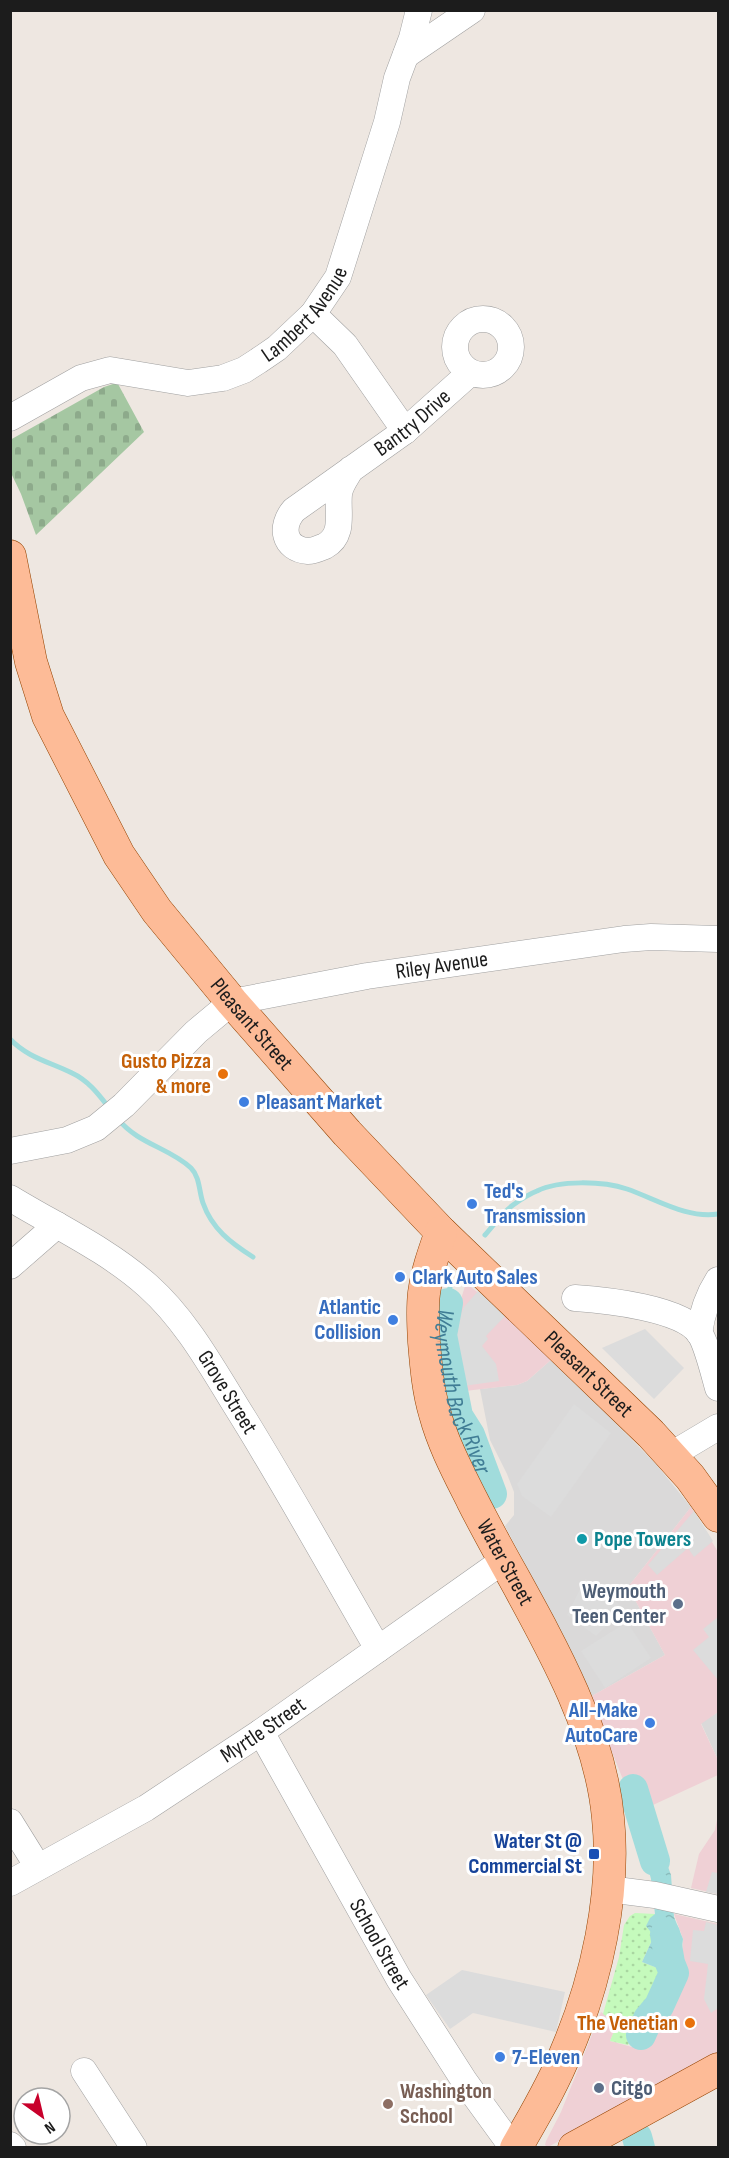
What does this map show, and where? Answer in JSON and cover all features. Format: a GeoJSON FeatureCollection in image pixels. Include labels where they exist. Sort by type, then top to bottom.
{"type":"FeatureCollection","features":[{"type":"Feature","properties":{"kind":"main road","name":"Pleasant Street"},"geometry":{"type":"LineString","coordinates":[[10,556],[34,671],[48,716],[119,855],[157,911],[232,1002],[347,1133],[441,1232],[608,1391],[671,1455],[700,1489],[718,1516]]}},
{"type":"Feature","properties":{"kind":"main road","name":"Water Street"},"geometry":{"type":"LineString","coordinates":[[441,1232],[429,1265],[424,1294],[423,1328],[429,1389],[435,1414],[446,1444],[481,1518],[567,1681],[597,1762],[608,1815],[610,1854],[620,1890],[598,1948],[582,2007],[566,2052],[552,2084],[515,2148]]}},
{"type":"Feature","properties":{"kind":"main road"},"geometry":{"type":"LineString","coordinates":[[574,2148],[718,2069]]}},
{"type":"Feature","properties":{"kind":"street","name":"Lambert Avenue"},"geometry":{"type":"LineString","coordinates":[[10,418],[81,378],[110,370],[188,383],[223,378],[258,361],[276,348],[313,314],[338,277],[387,122],[397,78],[420,10]]}},
{"type":"Feature","properties":{"kind":"street"},"geometry":{"type":"LineString","coordinates":[[406,55],[472,10]]}},
{"type":"Feature","properties":{"kind":"street"},"geometry":{"type":"LineString","coordinates":[[313,314],[345,345],[405,431]]}},
{"type":"Feature","properties":{"kind":"street","name":"Bantry Drive"},"geometry":{"type":"LineString","coordinates":[[351,469],[405,431],[470,373]]}},
{"type":"Feature","properties":{"kind":"street","name":"Riley Avenue"},"geometry":{"type":"LineString","coordinates":[[232,1002],[379,975],[579,945],[651,937],[718,939]]}},
{"type":"Feature","properties":{"kind":"street"},"geometry":{"type":"LineString","coordinates":[[10,1151],[67,1140],[96,1128],[124,1105],[196,1032],[232,1002]]}},
{"type":"Feature","properties":{"kind":"street","name":"Grove Street"},"geometry":{"type":"LineString","coordinates":[[10,1198],[118,1264],[146,1284],[169,1306],[216,1373],[265,1453],[378,1649]]}},
{"type":"Feature","properties":{"kind":"street"},"geometry":{"type":"LineString","coordinates":[[10,1266],[57,1225]]}},
{"type":"Feature","properties":{"kind":"street"},"geometry":{"type":"LineString","coordinates":[[718,1280],[703,1311],[699,1333],[718,1388]]}},
{"type":"Feature","properties":{"kind":"street"},"geometry":{"type":"LineString","coordinates":[[575,1298],[633,1305],[681,1320],[699,1333]]}},
{"type":"Feature","properties":{"kind":"street"},"geometry":{"type":"LineString","coordinates":[[671,1455],[718,1426]]}},
{"type":"Feature","properties":{"kind":"street","name":"Myrtle Street"},"geometry":{"type":"LineString","coordinates":[[10,1883],[146,1808],[261,1732],[504,1560]]}},
{"type":"Feature","properties":{"kind":"street","name":"School Street"},"geometry":{"type":"LineString","coordinates":[[261,1732],[425,2022],[465,2082],[515,2148]]}},
{"type":"Feature","properties":{"kind":"street"},"geometry":{"type":"LineString","coordinates":[[10,1822],[38,1868]]}},
{"type":"Feature","properties":{"kind":"street"},"geometry":{"type":"LineString","coordinates":[[620,1890],[718,1909]]}},
{"type":"Feature","properties":{"kind":"street"},"geometry":{"type":"LineString","coordinates":[[84,2071],[134,2148]]}},
{"type":"Feature","properties":{"kind":"shaded area"},"geometry":{"type":"Polygon","coordinates":[[[466,1283],[506,1315],[552,1359],[527,1381],[517,1385],[465,1391],[456,1338],[461,1299],[466,1283]]]}},
{"type":"Feature","properties":{"kind":"shaded area"},"geometry":{"type":"Polygon","coordinates":[[[478,1291],[506,1315],[486,1336],[488,1339],[482,1346],[496,1364],[499,1381],[463,1386],[457,1351],[456,1326],[464,1307],[478,1291]]]}},
{"type":"Feature","properties":{"kind":"shaded area"},"geometry":{"type":"Polygon","coordinates":[[[645,1329],[684,1368],[654,1399],[602,1348],[645,1329]]]}},
{"type":"Feature","properties":{"kind":"shaded area"},"geometry":{"type":"Polygon","coordinates":[[[552,1359],[655,1463],[691,1507],[628,1587],[665,1655],[590,1697],[567,1643],[505,1526],[514,1515],[514,1492],[490,1440],[480,1389],[517,1385],[527,1381],[552,1359]]]}},
{"type":"Feature","properties":{"kind":"shaded area"},"geometry":{"type":"Polygon","coordinates":[[[574,1404],[611,1433],[551,1517],[522,1496],[517,1484],[574,1404]]]}},
{"type":"Feature","properties":{"kind":"shaded area"},"geometry":{"type":"Polygon","coordinates":[[[691,1507],[718,1552],[718,1712],[701,1724],[718,1760],[718,1775],[653,1805],[638,1789],[628,1792],[590,1697],[665,1655],[628,1587],[691,1507]]]}},
{"type":"Feature","properties":{"kind":"shaded area"},"geometry":{"type":"Polygon","coordinates":[[[694,1511],[713,1541],[694,1557],[688,1548],[657,1575],[648,1565],[694,1511]]]}},
{"type":"Feature","properties":{"kind":"shaded area"},"geometry":{"type":"Polygon","coordinates":[[[585,1579],[602,1586],[623,1609],[596,1636],[567,1615],[585,1579]]]}},
{"type":"Feature","properties":{"kind":"shaded area"},"geometry":{"type":"Polygon","coordinates":[[[718,1617],[718,1680],[693,1650],[709,1637],[703,1629],[718,1617]]]}},
{"type":"Feature","properties":{"kind":"shaded area"},"geometry":{"type":"Polygon","coordinates":[[[627,1622],[651,1658],[605,1688],[581,1651],[627,1622]]]}},
{"type":"Feature","properties":{"kind":"shaded area"},"geometry":{"type":"Polygon","coordinates":[[[718,1712],[718,1760],[701,1723],[718,1712]]]}},
{"type":"Feature","properties":{"kind":"shaded area"},"geometry":{"type":"Polygon","coordinates":[[[718,1814],[718,1894],[691,1888],[699,1854],[715,1830],[718,1814]]]}},
{"type":"Feature","properties":{"kind":"shaded area"},"geometry":{"type":"Polygon","coordinates":[[[712,1872],[718,1873],[718,1894],[706,1892],[712,1872]]]}},
{"type":"Feature","properties":{"kind":"shaded area"},"geometry":{"type":"Polygon","coordinates":[[[674,1914],[718,1924],[718,2054],[548,2147],[545,2145],[546,2141],[561,2112],[601,2012],[617,2024],[610,2041],[632,2047],[663,2030],[661,2019],[685,1967],[682,1955],[683,1939],[674,1914]]]}},
{"type":"Feature","properties":{"kind":"shaded area"},"geometry":{"type":"Polygon","coordinates":[[[706,1922],[718,1925],[718,2008],[711,2013],[704,1999],[708,1964],[690,1961],[693,1930],[704,1931],[706,1922]]]}},
{"type":"Feature","properties":{"kind":"shaded area"},"geometry":{"type":"Polygon","coordinates":[[[462,1970],[565,1992],[556,2032],[473,2013],[450,2029],[426,1995],[462,1970]]]}},
{"type":"Feature","properties":{"kind":"green space"},"geometry":{"type":"Polygon","coordinates":[[[113,384],[118,384],[144,432],[36,535],[11,473],[10,440],[113,384]]]}},
{"type":"Feature","properties":{"kind":"green space"},"geometry":{"type":"Polygon","coordinates":[[[635,1913],[655,1914],[654,1936],[642,1962],[668,1972],[628,2045],[610,2041],[617,2024],[603,2014],[619,1957],[624,1925],[635,1913]]]}},
{"type":"Feature","properties":{"kind":"water"},"geometry":{"type":"Polygon","coordinates":[[[644,1821],[662,1850],[671,1875],[674,1917],[683,1939],[679,1972],[670,1973],[642,1962],[654,1936],[646,1926],[655,1914],[651,1879],[643,1848],[644,1821]]]}},
{"type":"Feature","properties":{"kind":"waterway"},"geometry":{"type":"LineString","coordinates":[[10,1039],[32,1055],[84,1080],[110,1109]]}},
{"type":"Feature","properties":{"kind":"waterway"},"geometry":{"type":"LineString","coordinates":[[118,1119],[135,1134],[174,1155],[191,1168],[196,1176],[203,1203],[217,1228],[230,1241],[253,1257]]}},
{"type":"Feature","properties":{"kind":"waterway","name":"Weymouth Back River"},"geometry":{"type":"LineString","coordinates":[[485,1235],[505,1212],[525,1197],[546,1187],[569,1183],[617,1186],[683,1211],[706,1215],[718,1214]]}},
{"type":"Feature","properties":{"kind":"waterway","name":"Weymouth Back River"},"geometry":{"type":"LineString","coordinates":[[442,1302],[448,1303],[450,1287]]}},
{"type":"Feature","properties":{"kind":"waterway","name":"Weymouth Back River"},"geometry":{"type":"LineString","coordinates":[[448,1303],[442,1335],[458,1416],[470,1435],[492,1494]]}},
{"type":"Feature","properties":{"kind":"waterway","name":"Weymouth Back River"},"geometry":{"type":"LineString","coordinates":[[633,1789],[655,1861]]}},
{"type":"Feature","properties":{"kind":"waterway","name":"Weymouth Back River"},"geometry":{"type":"LineString","coordinates":[[641,2035],[648,2019],[659,2006],[674,1973],[665,1934]]}},
{"type":"Feature","properties":{"kind":"waterway","name":"Weymouth Back River"},"geometry":{"type":"LineString","coordinates":[[637,2137],[640,2148]]}},
{"type":"Feature","properties":{"kind":"place","name":"Gusto Pizza & more"},"geometry":{"type":"Point","coordinates":[223,1074]}},
{"type":"Feature","properties":{"kind":"place","name":"Pleasant Market"},"geometry":{"type":"Point","coordinates":[244,1102]}},
{"type":"Feature","properties":{"kind":"place","name":"Ted's Transmission"},"geometry":{"type":"Point","coordinates":[472,1204]}},
{"type":"Feature","properties":{"kind":"place","name":"Clark Auto Sales"},"geometry":{"type":"Point","coordinates":[400,1277]}},
{"type":"Feature","properties":{"kind":"place","name":"Atlantic Collision"},"geometry":{"type":"Point","coordinates":[393,1320]}},
{"type":"Feature","properties":{"kind":"place","name":"Pope Towers"},"geometry":{"type":"Point","coordinates":[582,1539]}},
{"type":"Feature","properties":{"kind":"place","name":"Weymouth Teen Center"},"geometry":{"type":"Point","coordinates":[678,1604]}},
{"type":"Feature","properties":{"kind":"place","name":"All-Make AutoCare"},"geometry":{"type":"Point","coordinates":[650,1723]}},
{"type":"Feature","properties":{"kind":"place","name":"Water St @ Commercial St"},"geometry":{"type":"Point","coordinates":[594,1854]}},
{"type":"Feature","properties":{"kind":"place","name":"The Venetian"},"geometry":{"type":"Point","coordinates":[690,2023]}},
{"type":"Feature","properties":{"kind":"place","name":"7-Eleven"},"geometry":{"type":"Point","coordinates":[500,2057]}},
{"type":"Feature","properties":{"kind":"place","name":"Citgo"},"geometry":{"type":"Point","coordinates":[599,2088]}},
{"type":"Feature","properties":{"kind":"place","name":"Washington School"},"geometry":{"type":"Point","coordinates":[388,2104]}}]}
